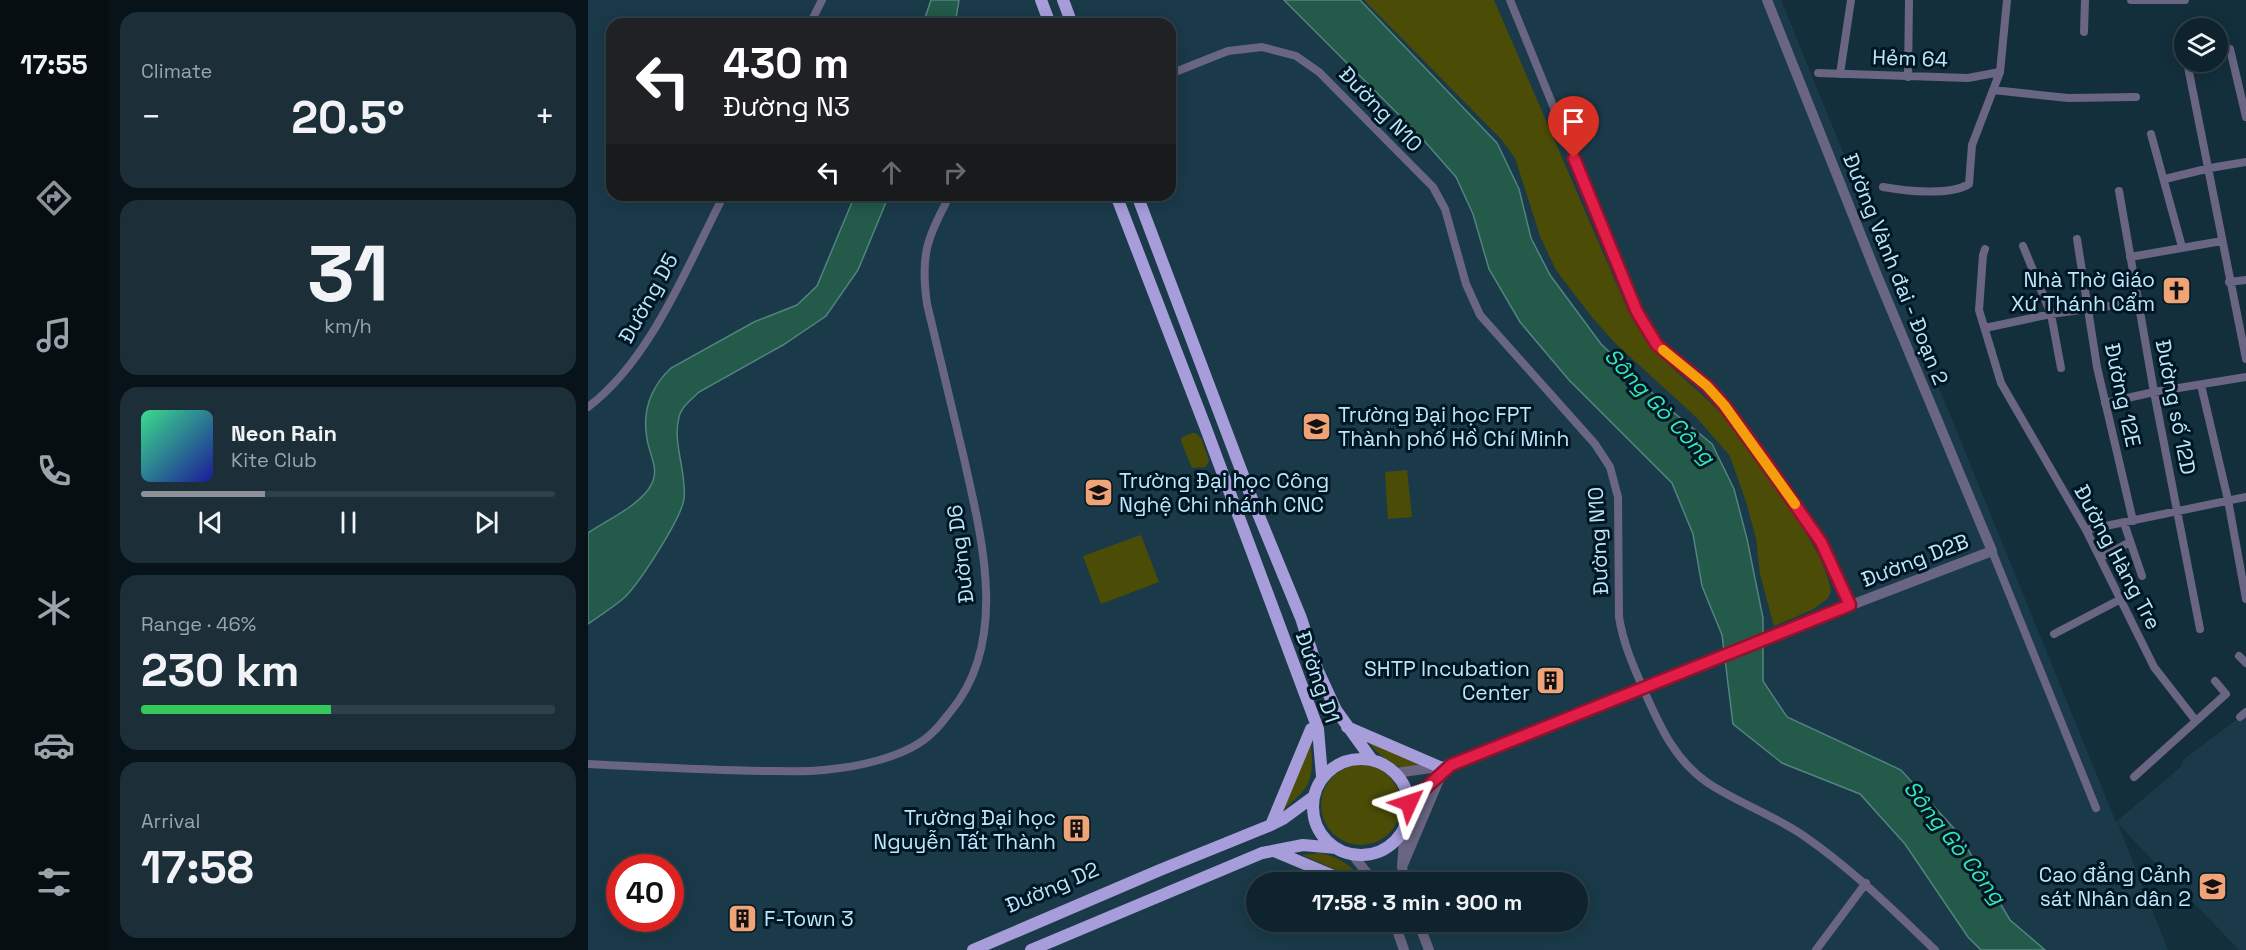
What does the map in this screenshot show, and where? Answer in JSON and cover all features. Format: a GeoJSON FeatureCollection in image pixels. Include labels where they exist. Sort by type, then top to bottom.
{"type":"FeatureCollection","features":[{"type":"Feature","properties":{"kind":"main road"},"geometry":{"type":"LineString","coordinates":[[1034,0],[1041,18]]}},
{"type":"Feature","properties":{"kind":"main road"},"geometry":{"type":"LineString","coordinates":[[1041,0],[1048,18]]}},
{"type":"Feature","properties":{"kind":"main road"},"geometry":{"type":"LineString","coordinates":[[1063,0],[1070,18]]}},
{"type":"Feature","properties":{"kind":"main road","name":"Đường D1"},"geometry":{"type":"LineString","coordinates":[[1116,201],[1184,372],[1318,729],[1322,776]]}},
{"type":"Feature","properties":{"kind":"main road","name":"Đường D1"},"geometry":{"type":"LineString","coordinates":[[1140,201],[1216,404],[1301,618],[1318,671],[1336,710],[1372,760]]}},
{"type":"Feature","properties":{"kind":"main road"},"geometry":{"type":"LineString","coordinates":[[1184,372],[1202,366]]}},
{"type":"Feature","properties":{"kind":"main road","name":"Đường D1"},"geometry":{"type":"LineString","coordinates":[[1268,592],[1266,604],[1310,723],[1319,740]]}},
{"type":"Feature","properties":{"kind":"main road"},"geometry":{"type":"LineString","coordinates":[[1271,825],[1310,723]]}},
{"type":"Feature","properties":{"kind":"main road"},"geometry":{"type":"LineString","coordinates":[[1346,726],[1444,769]]}},
{"type":"Feature","properties":{"kind":"main road"},"geometry":{"type":"LineString","coordinates":[[1031,950],[1262,854],[1303,845],[1336,848],[1352,854],[1365,855],[1383,849],[1399,837],[1405,825],[1409,803],[1402,782],[1396,773],[1385,765],[1358,758],[1332,767],[1322,776],[1313,797],[1312,812],[1316,826],[1324,839],[1336,848]]}},
{"type":"Feature","properties":{"kind":"main road","name":"Đường D2"},"geometry":{"type":"LineString","coordinates":[[973,950],[1271,825],[1313,797]]}},
{"type":"Feature","properties":{"kind":"main road"},"geometry":{"type":"LineString","coordinates":[[1274,851],[1324,872]]}},
{"type":"Feature","properties":{"kind":"main road","name":"Đường D2"},"geometry":{"type":"LineString","coordinates":[[964,950],[967,945],[1145,868],[1160,870]]}},
{"type":"Feature","properties":{"kind":"main road"},"geometry":{"type":"LineString","coordinates":[[1047,950],[1066,942],[1074,931]]}},
{"type":"Feature","properties":{"kind":"street"},"geometry":{"type":"LineString","coordinates":[[813,18],[822,0]]}},
{"type":"Feature","properties":{"kind":"street"},"geometry":{"type":"LineString","coordinates":[[1510,0],[1637,312],[1657,345],[1707,386],[1724,405],[1771,469],[1821,542],[1850,605]]}},
{"type":"Feature","properties":{"kind":"street","name":"Đường Vành đai - Đoạn 2"},"geometry":{"type":"LineString","coordinates":[[1767,0],[1876,273],[1992,551]]}},
{"type":"Feature","properties":{"kind":"street"},"geometry":{"type":"LineString","coordinates":[[1840,74],[1851,0]]}},
{"type":"Feature","properties":{"kind":"street"},"geometry":{"type":"LineString","coordinates":[[1908,77],[1909,0]]}},
{"type":"Feature","properties":{"kind":"street"},"geometry":{"type":"LineString","coordinates":[[1883,187],[1948,191],[1961,189],[1968,184],[1971,146],[2000,72],[2007,0]]}},
{"type":"Feature","properties":{"kind":"street"},"geometry":{"type":"LineString","coordinates":[[2084,32],[2085,0]]}},
{"type":"Feature","properties":{"kind":"street"},"geometry":{"type":"LineString","coordinates":[[2131,0],[2185,0]]}},
{"type":"Feature","properties":{"kind":"street","name":"Đường N10"},"geometry":{"type":"LineString","coordinates":[[1176,72],[1228,51],[1262,47],[1296,56],[1319,72],[1433,187],[1445,209],[1466,284],[1480,315],[1595,444],[1610,467],[1618,497],[1622,633],[1664,736],[1691,770],[1709,784],[1802,834],[1849,868],[1935,950]]}},
{"type":"Feature","properties":{"kind":"street"},"geometry":{"type":"LineString","coordinates":[[2230,49],[2246,117]]}},
{"type":"Feature","properties":{"kind":"street","name":"Hẻm 64"},"geometry":{"type":"LineString","coordinates":[[1818,73],[1968,78],[2000,72]]}},
{"type":"Feature","properties":{"kind":"street"},"geometry":{"type":"LineString","coordinates":[[2189,72],[2246,359]]}},
{"type":"Feature","properties":{"kind":"street"},"geometry":{"type":"LineString","coordinates":[[1993,90],[2068,98],[2136,97]]}},
{"type":"Feature","properties":{"kind":"street"},"geometry":{"type":"LineString","coordinates":[[2151,134],[2182,247]]}},
{"type":"Feature","properties":{"kind":"street"},"geometry":{"type":"LineString","coordinates":[[2164,179],[2246,162]]}},
{"type":"Feature","properties":{"kind":"street","name":"Đường số 12D"},"geometry":{"type":"LineString","coordinates":[[2119,191],[2154,392],[2200,629]]}},
{"type":"Feature","properties":{"kind":"street","name":"Đường D5"},"geometry":{"type":"LineString","coordinates":[[588,407],[611,386],[647,343],[721,201]]}},
{"type":"Feature","properties":{"kind":"street","name":"Đường D6"},"geometry":{"type":"LineString","coordinates":[[588,764],[727,771],[834,769],[867,763],[906,751],[932,734],[957,704],[972,678],[982,644],[985,586],[973,498],[927,304],[923,274],[925,254],[947,201]]}},
{"type":"Feature","properties":{"kind":"street","name":"Đường 12E"},"geometry":{"type":"LineString","coordinates":[[2077,239],[2086,308],[2105,403],[2133,521]]}},
{"type":"Feature","properties":{"kind":"street"},"geometry":{"type":"LineString","coordinates":[[2130,257],[2222,242]]}},
{"type":"Feature","properties":{"kind":"street"},"geometry":{"type":"LineString","coordinates":[[2023,246],[2051,314],[2061,368]]}},
{"type":"Feature","properties":{"kind":"street","name":"Đường Hàng Tre"},"geometry":{"type":"LineString","coordinates":[[1985,249],[1979,310],[2001,383],[2086,530],[2154,667],[2196,721]]}},
{"type":"Feature","properties":{"kind":"street"},"geometry":{"type":"LineString","coordinates":[[2229,282],[2246,280]]}},
{"type":"Feature","properties":{"kind":"street"},"geometry":{"type":"LineString","coordinates":[[1985,328],[2086,308],[2138,302]]}},
{"type":"Feature","properties":{"kind":"street"},"geometry":{"type":"LineString","coordinates":[[2105,403],[2154,392],[2246,377]]}},
{"type":"Feature","properties":{"kind":"street"},"geometry":{"type":"LineString","coordinates":[[2201,385],[2228,500],[2246,599]]}},
{"type":"Feature","properties":{"kind":"street"},"geometry":{"type":"LineString","coordinates":[[2086,530],[2246,497]]}},
{"type":"Feature","properties":{"kind":"street"},"geometry":{"type":"LineString","coordinates":[[2124,523],[2142,576]]}},
{"type":"Feature","properties":{"kind":"street"},"geometry":{"type":"LineString","coordinates":[[2100,558],[2130,542]]}},
{"type":"Feature","properties":{"kind":"street"},"geometry":{"type":"LineString","coordinates":[[1992,551],[2096,808]]}},
{"type":"Feature","properties":{"kind":"street","name":"Đường D2B"},"geometry":{"type":"LineString","coordinates":[[1396,773],[1444,769],[1781,632],[1992,551]]}},
{"type":"Feature","properties":{"kind":"street"},"geometry":{"type":"LineString","coordinates":[[2054,634],[2121,599]]}},
{"type":"Feature","properties":{"kind":"street"},"geometry":{"type":"LineString","coordinates":[[2239,656],[2246,663]]}},
{"type":"Feature","properties":{"kind":"street"},"geometry":{"type":"LineString","coordinates":[[2134,777],[2226,694],[2215,681]]}},
{"type":"Feature","properties":{"kind":"street"},"geometry":{"type":"LineString","coordinates":[[1402,867],[1444,769]]}},
{"type":"Feature","properties":{"kind":"street","name":"Đường D2B"},"geometry":{"type":"LineString","coordinates":[[1409,803],[1444,769]]}},
{"type":"Feature","properties":{"kind":"street"},"geometry":{"type":"LineString","coordinates":[[1403,872],[1405,825]]}},
{"type":"Feature","properties":{"kind":"street"},"geometry":{"type":"LineString","coordinates":[[1352,854],[1366,872]]}},
{"type":"Feature","properties":{"kind":"street"},"geometry":{"type":"LineString","coordinates":[[1815,950],[1866,883]]}},
{"type":"Feature","properties":{"kind":"street"},"geometry":{"type":"LineString","coordinates":[[1398,932],[1404,950]]}},
{"type":"Feature","properties":{"kind":"street"},"geometry":{"type":"LineString","coordinates":[[1422,932],[1429,950]]}},
{"type":"Feature","properties":{"kind":"shaded area"},"geometry":{"type":"Polygon","coordinates":[[[588,0],[1781,0],[2116,822],[2181,767],[2183,760],[2243,715],[2246,719],[2246,950],[2239,950],[2118,824],[2168,950],[588,950],[588,0]]]}},
{"type":"Feature","properties":{"kind":"shaded area"},"geometry":{"type":"Polygon","coordinates":[[[1364,0],[1494,0],[1630,315],[1659,355],[1725,417],[1782,496],[1819,556],[1831,591],[1828,598],[1814,609],[1774,626],[1760,574],[1756,538],[1730,456],[1697,418],[1616,344],[1591,316],[1556,270],[1540,236],[1515,158],[1501,139],[1364,0]]]}},
{"type":"Feature","properties":{"kind":"shaded area"},"geometry":{"type":"Polygon","coordinates":[[[1196,433],[1201,438],[1209,460],[1206,467],[1192,468],[1181,441],[1182,437],[1196,433]]]}},
{"type":"Feature","properties":{"kind":"shaded area"},"geometry":{"type":"Polygon","coordinates":[[[1407,470],[1412,517],[1388,519],[1385,472],[1407,470]]]}},
{"type":"Feature","properties":{"kind":"shaded area"},"geometry":{"type":"Polygon","coordinates":[[[1141,535],[1159,582],[1101,604],[1083,556],[1141,535]]]}},
{"type":"Feature","properties":{"kind":"shaded area"},"geometry":{"type":"Polygon","coordinates":[[[1365,738],[1429,766],[1404,768],[1393,764],[1365,738]]]}},
{"type":"Feature","properties":{"kind":"shaded area"},"geometry":{"type":"Polygon","coordinates":[[[1311,745],[1312,768],[1308,783],[1282,811],[1311,745]]]}},
{"type":"Feature","properties":{"kind":"shaded area"},"geometry":{"type":"Polygon","coordinates":[[[1353,765],[1369,765],[1390,776],[1401,797],[1401,813],[1390,834],[1369,845],[1353,845],[1339,839],[1327,827],[1321,813],[1321,797],[1327,783],[1339,771],[1353,765]]]}},
{"type":"Feature","properties":{"kind":"shaded area"},"geometry":{"type":"Polygon","coordinates":[[[1320,853],[1334,857],[1356,872],[1341,872],[1302,855],[1320,853]]]}},
{"type":"Feature","properties":{"kind":"water"},"geometry":{"type":"Polygon","coordinates":[[[931,0],[959,0],[956,18],[925,18],[931,0]]]}},
{"type":"Feature","properties":{"kind":"water","name":"Sông Gò Công"},"geometry":{"type":"Polygon","coordinates":[[[1284,0],[1360,0],[1497,143],[1519,189],[1531,238],[1550,275],[1601,344],[1667,407],[1712,444],[1734,489],[1747,539],[1763,618],[1763,681],[1787,717],[1901,770],[1958,833],[2010,920],[2045,950],[1981,950],[1968,937],[1905,844],[1860,794],[1782,763],[1733,724],[1722,635],[1702,586],[1693,534],[1672,483],[1569,380],[1520,322],[1489,269],[1473,214],[1456,177],[1419,135],[1284,0]]]}},
{"type":"Feature","properties":{"kind":"water"},"geometry":{"type":"Polygon","coordinates":[[[852,201],[887,201],[858,270],[826,316],[783,345],[699,392],[684,407],[680,413],[677,437],[684,478],[684,499],[676,521],[632,589],[621,601],[588,624],[588,533],[635,503],[652,483],[655,471],[647,439],[646,419],[653,391],[658,383],[671,368],[754,322],[797,305],[817,286],[852,201]]]}},
{"type":"Feature","properties":{"kind":"slow traffic"},"geometry":{"type":"LineString","coordinates":[[1663,350],[1707,386],[1724,405],[1795,504]]}},
{"type":"Feature","properties":{"kind":"place","name":"Nhà Thờ Giáo Xứ Thánh Cẩm"},"geometry":{"type":"Point","coordinates":[2176,291]}},
{"type":"Feature","properties":{"kind":"place","name":"Trường Đại học FPT Thành phố Hồ Chí Minh"},"geometry":{"type":"Point","coordinates":[1317,426]}},
{"type":"Feature","properties":{"kind":"place","name":"Trường Đại học Công Nghệ Chi nhánh CNC"},"geometry":{"type":"Point","coordinates":[1098,492]}},
{"type":"Feature","properties":{"kind":"place","name":"SHTP Incubation Center"},"geometry":{"type":"Point","coordinates":[1551,680]}},
{"type":"Feature","properties":{"kind":"place","name":"Trường Đại học Nguyễn Tất Thành"},"geometry":{"type":"Point","coordinates":[1077,829]}},
{"type":"Feature","properties":{"kind":"place","name":"Cao đẳng Cảnh sát Nhân dân 2"},"geometry":{"type":"Point","coordinates":[2212,886]}},
{"type":"Feature","properties":{"kind":"place","name":"F-Town 3"},"geometry":{"type":"Point","coordinates":[743,918]}},
{"type":"Feature","properties":{"kind":"route"},"geometry":{"type":"LineString","coordinates":[[1409,803],[1451,765],[1850,605],[1821,542],[1778,478],[1724,405],[1707,386],[1657,345],[1637,312],[1574,158]]}}]}
